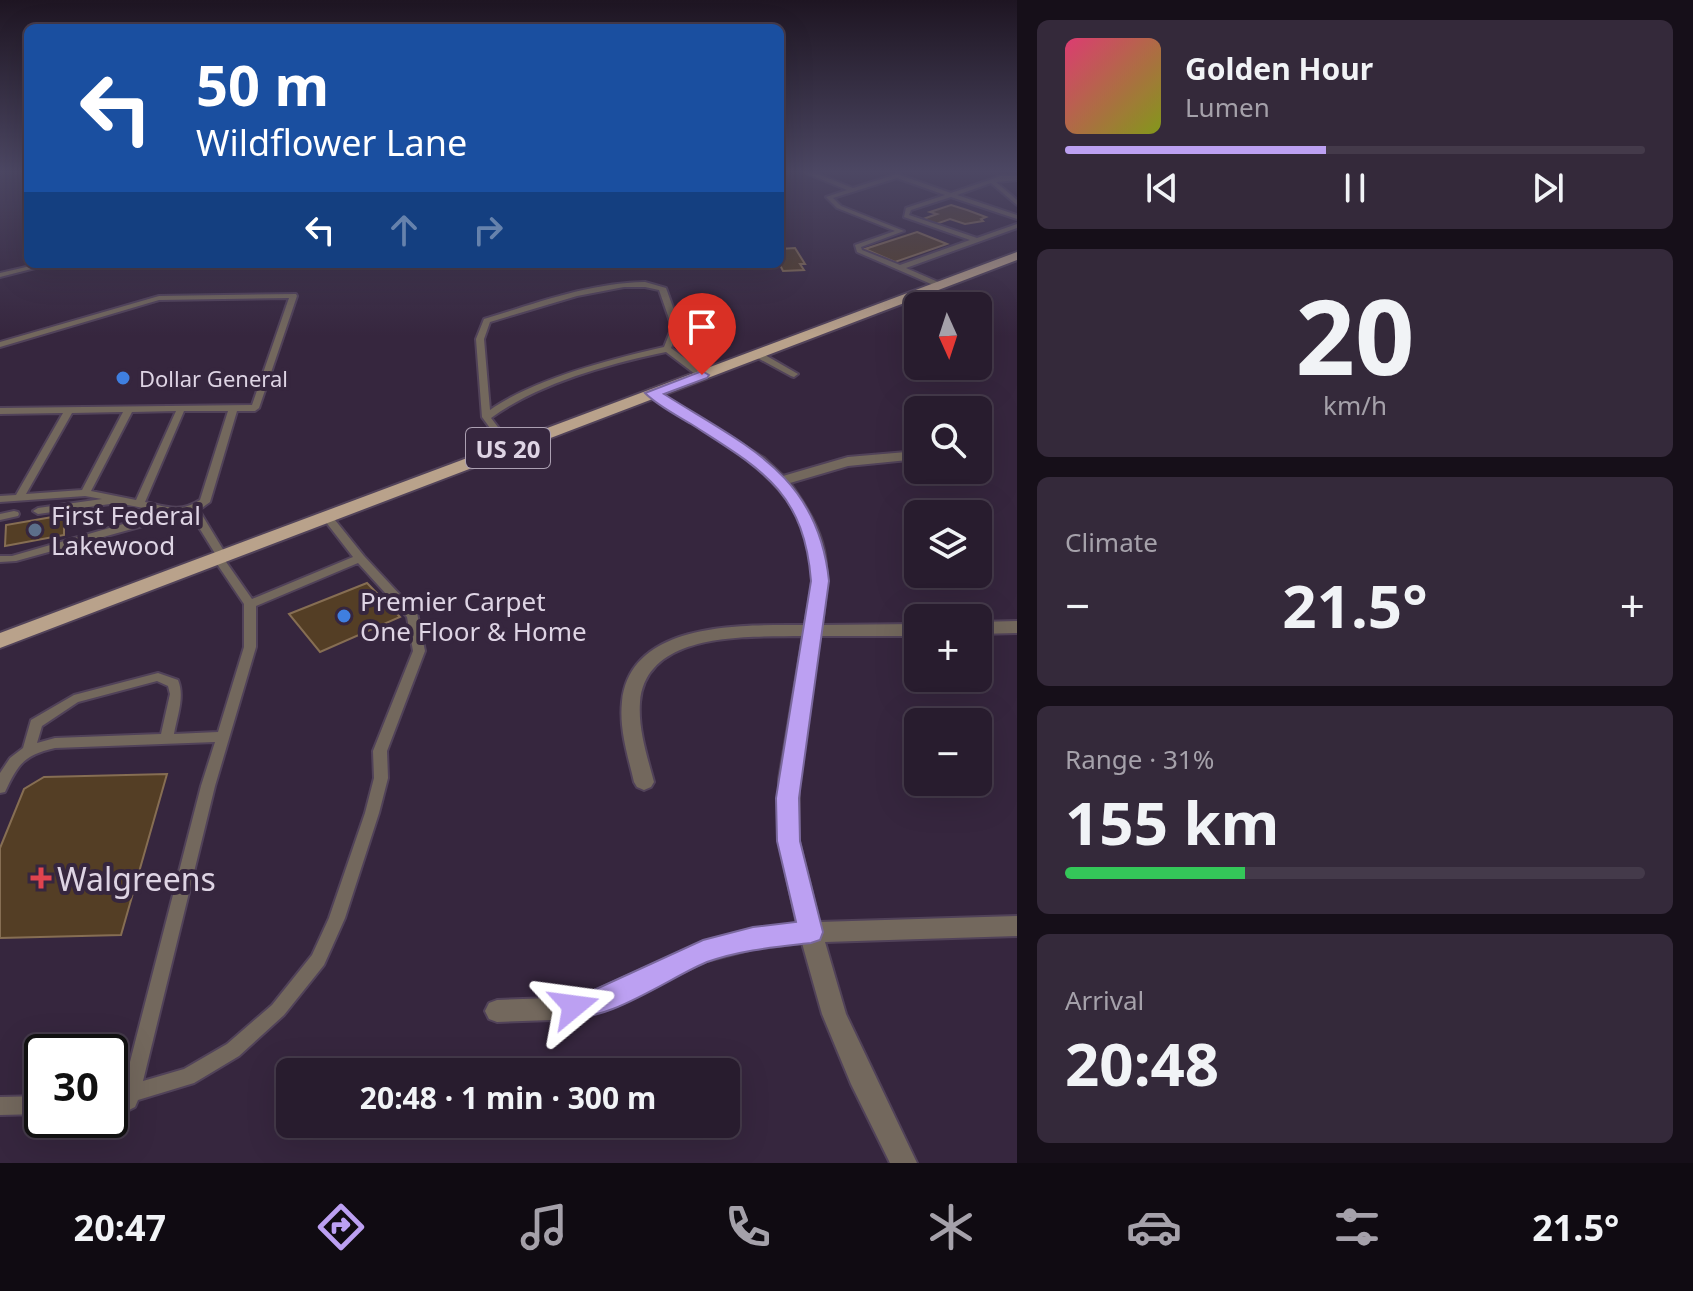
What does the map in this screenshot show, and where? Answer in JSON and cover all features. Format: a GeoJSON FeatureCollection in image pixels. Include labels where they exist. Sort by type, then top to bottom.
{"type":"FeatureCollection","features":[{"type":"Feature","properties":{"kind":"main road","name":"US 20"},"geometry":{"type":"LineString","coordinates":[[0,641],[1017,256]]}},
{"type":"Feature","properties":{"kind":"street"},"geometry":{"type":"LineString","coordinates":[[653,393],[759,461],[781,482],[805,515],[817,547],[820,581],[787,798],[789,841],[834,1014],[860,1075],[904,1163]]}},
{"type":"Feature","properties":{"kind":"street"},"geometry":{"type":"LineString","coordinates":[[781,482],[830,463],[904,456]]}},
{"type":"Feature","properties":{"kind":"street"},"geometry":{"type":"LineString","coordinates":[[992,628],[1017,627]]}},
{"type":"Feature","properties":{"kind":"street"},"geometry":{"type":"LineString","coordinates":[[644,782],[632,723],[632,695],[643,670],[664,651],[712,634],[904,630]]}},
{"type":"Feature","properties":{"kind":"street"},"geometry":{"type":"LineString","coordinates":[[497,1011],[552,1009],[596,1002],[703,952],[753,939],[811,932],[1017,926]]}},
{"type":"Feature","properties":{"kind":"lane"},"geometry":{"type":"LineString","coordinates":[[891,227],[901,231],[857,246],[859,251],[941,285]]}},
{"type":"Feature","properties":{"kind":"lane"},"geometry":{"type":"LineString","coordinates":[[941,227],[976,240]]}},
{"type":"Feature","properties":{"kind":"lane"},"geometry":{"type":"LineString","coordinates":[[899,268],[1013,227]]}},
{"type":"Feature","properties":{"kind":"lane"},"geometry":{"type":"LineString","coordinates":[[0,275],[31,268]]}},
{"type":"Feature","properties":{"kind":"lane"},"geometry":{"type":"LineString","coordinates":[[509,448],[486,417],[480,339],[487,321],[612,287],[654,285],[662,288],[676,327],[667,349]]}},
{"type":"Feature","properties":{"kind":"lane"},"geometry":{"type":"LineString","coordinates":[[0,345],[159,298],[293,296],[255,408],[4,411],[0,423]]}},
{"type":"Feature","properties":{"kind":"lane"},"geometry":{"type":"LineString","coordinates":[[486,417],[496,408],[563,380],[632,356],[667,349],[702,375]]}},
{"type":"Feature","properties":{"kind":"lane"},"geometry":{"type":"LineString","coordinates":[[757,354],[794,374]]}},
{"type":"Feature","properties":{"kind":"lane"},"geometry":{"type":"LineString","coordinates":[[0,559],[12,559],[193,509],[205,502],[233,408]]}},
{"type":"Feature","properties":{"kind":"lane"},"geometry":{"type":"LineString","coordinates":[[85,493],[129,409]]}},
{"type":"Feature","properties":{"kind":"lane"},"geometry":{"type":"LineString","coordinates":[[140,502],[181,409]]}},
{"type":"Feature","properties":{"kind":"lane"},"geometry":{"type":"LineString","coordinates":[[20,496],[69,410]]}},
{"type":"Feature","properties":{"kind":"lane"},"geometry":{"type":"LineString","coordinates":[[0,499],[85,493],[178,512]]}},
{"type":"Feature","properties":{"kind":"lane"},"geometry":{"type":"LineString","coordinates":[[38,511],[125,500]]}},
{"type":"Feature","properties":{"kind":"lane"},"geometry":{"type":"LineString","coordinates":[[128,1101],[223,737],[250,647],[250,604],[193,509]]}},
{"type":"Feature","properties":{"kind":"lane"},"geometry":{"type":"LineString","coordinates":[[0,517],[14,514]]}},
{"type":"Feature","properties":{"kind":"lane"},"geometry":{"type":"LineString","coordinates":[[131,1093],[188,1077],[233,1050],[278,1010],[318,960],[337,918],[381,778],[380,751],[419,651],[413,616],[327,517]]}},
{"type":"Feature","properties":{"kind":"lane"},"geometry":{"type":"LineString","coordinates":[[250,604],[360,558]]}},
{"type":"Feature","properties":{"kind":"lane"},"geometry":{"type":"LineString","coordinates":[[29,748],[36,723],[74,699],[158,677],[174,683],[176,694],[166,739]]}},
{"type":"Feature","properties":{"kind":"lane"},"geometry":{"type":"LineString","coordinates":[[0,788],[10,764],[29,748],[55,743],[223,737]]}},
{"type":"Feature","properties":{"kind":"lane"},"geometry":{"type":"LineString","coordinates":[[0,1106],[24,1105]]}},
{"type":"Feature","properties":{"kind":"building"},"geometry":{"type":"Polygon","coordinates":[[[917,232],[947,244],[895,262],[865,249],[917,232]]]}},
{"type":"Feature","properties":{"kind":"building"},"geometry":{"type":"Polygon","coordinates":[[[795,248],[805,264],[800,264],[804,270],[783,271],[784,249],[795,248]]]}},
{"type":"Feature","properties":{"kind":"building","name":"First Federal Lakewood"},"geometry":{"type":"Polygon","coordinates":[[[64,515],[64,535],[5,546],[6,525],[64,515]]]}},
{"type":"Feature","properties":{"kind":"building","name":"Premier Carpet One Floor & Home"},"geometry":{"type":"Polygon","coordinates":[[[367,583],[400,617],[320,652],[289,614],[367,583]]]}},
{"type":"Feature","properties":{"kind":"building","name":"Walgreens"},"geometry":{"type":"Polygon","coordinates":[[[167,774],[121,935],[0,938],[0,848],[24,789],[44,777],[167,774]]]}},
{"type":"Feature","properties":{"kind":"place","name":"Dollar General"},"geometry":{"type":"Point","coordinates":[123,378]}},
{"type":"Feature","properties":{"kind":"place","name":"First Federal Lakewood"},"geometry":{"type":"Point","coordinates":[35,530]}},
{"type":"Feature","properties":{"kind":"place","name":"Premier Carpet One Floor & Home"},"geometry":{"type":"Point","coordinates":[344,616]}},
{"type":"Feature","properties":{"kind":"place","name":"Walgreens"},"geometry":{"type":"Point","coordinates":[41,878]}},
{"type":"Feature","properties":{"kind":"route"},"geometry":{"type":"LineString","coordinates":[[574,1006],[596,1002],[703,952],[753,939],[811,932],[789,841],[787,798],[820,581],[817,547],[805,515],[785,486],[759,461],[653,393],[702,375]]}}]}
